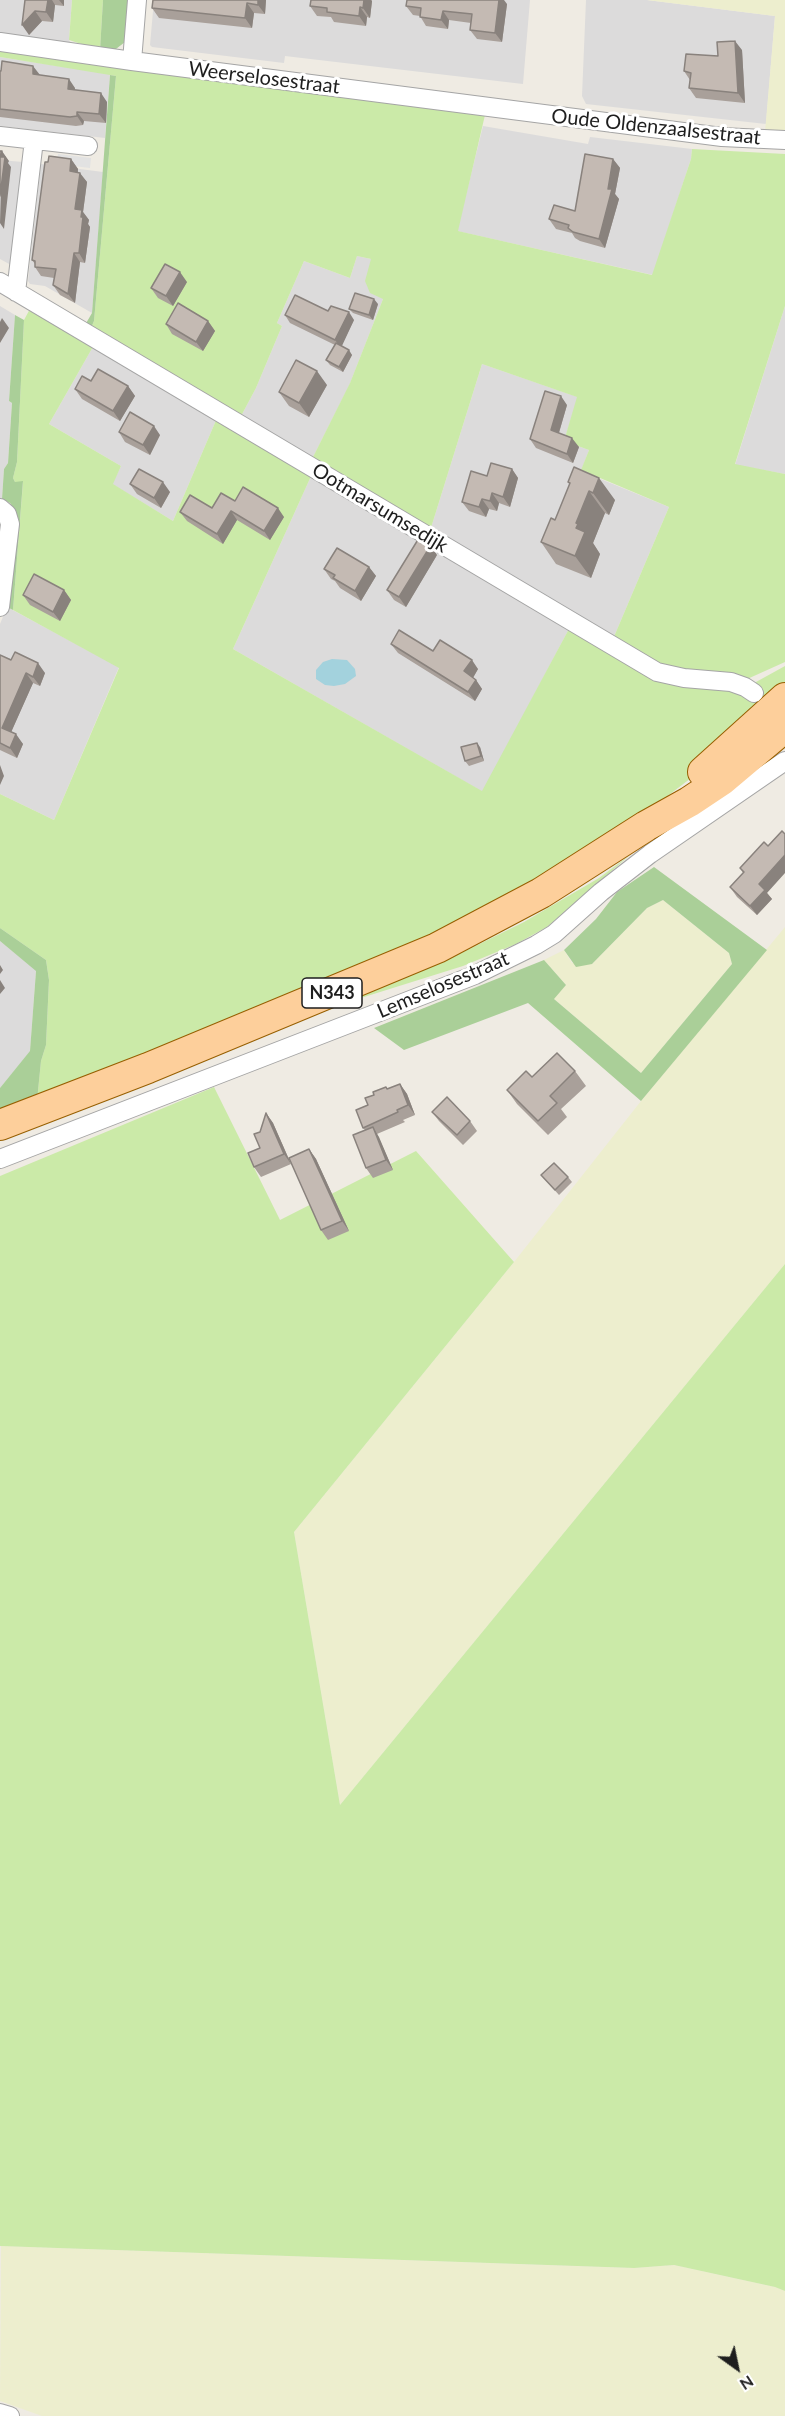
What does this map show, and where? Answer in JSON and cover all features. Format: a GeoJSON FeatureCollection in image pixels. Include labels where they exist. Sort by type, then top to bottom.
{"type":"FeatureCollection","features":[{"type":"Feature","properties":{"kind":"main road","name":"N343"},"geometry":{"type":"LineString","coordinates":[[646,826],[734,742],[785,698]]}},
{"type":"Feature","properties":{"kind":"main road","name":"N343"},"geometry":{"type":"LineString","coordinates":[[0,1125],[148,1068],[437,948],[542,893],[646,826],[689,802],[722,780],[785,727]]}},
{"type":"Feature","properties":{"kind":"street"},"geometry":{"type":"LineString","coordinates":[[132,61],[137,0]]}},
{"type":"Feature","properties":{"kind":"street","name":"Weerselosestraat"},"geometry":{"type":"LineString","coordinates":[[0,42],[528,112]]}},
{"type":"Feature","properties":{"kind":"street","name":"Oude Oldenzaalsestraat"},"geometry":{"type":"LineString","coordinates":[[528,112],[723,137],[785,140]]}},
{"type":"Feature","properties":{"kind":"street"},"geometry":{"type":"LineString","coordinates":[[0,136],[88,146]]}},
{"type":"Feature","properties":{"kind":"street"},"geometry":{"type":"LineString","coordinates":[[16,292],[34,140]]}},
{"type":"Feature","properties":{"kind":"street","name":"Ootmarsumsedijk"},"geometry":{"type":"LineString","coordinates":[[0,282],[657,672],[684,678],[731,682],[754,693]]}},
{"type":"Feature","properties":{"kind":"street"},"geometry":{"type":"LineString","coordinates":[[0,508],[7,514],[10,524],[0,607]]}},
{"type":"Feature","properties":{"kind":"street","name":"Lemselosestraat"},"geometry":{"type":"LineString","coordinates":[[0,1159],[475,975],[536,945],[554,934],[601,892],[650,854],[785,761]]}},
{"type":"Feature","properties":{"kind":"street"},"geometry":{"type":"LineString","coordinates":[[0,2413],[10,2416]]}},
{"type":"Feature","properties":{"kind":"shaded area"},"geometry":{"type":"Polygon","coordinates":[[[0,0],[72,0],[69,40],[71,43],[0,33],[0,0]]]}},
{"type":"Feature","properties":{"kind":"shaded area"},"geometry":{"type":"Polygon","coordinates":[[[154,0],[530,0],[523,84],[285,56],[284,63],[152,47],[150,45],[154,0]]]}},
{"type":"Feature","properties":{"kind":"shaded area"},"geometry":{"type":"Polygon","coordinates":[[[586,0],[647,0],[775,16],[766,124],[586,104],[582,96],[586,0]]]}},
{"type":"Feature","properties":{"kind":"shaded area"},"geometry":{"type":"Polygon","coordinates":[[[0,57],[110,74],[105,138],[0,126],[0,57]]]}},
{"type":"Feature","properties":{"kind":"shaded area"},"geometry":{"type":"Polygon","coordinates":[[[483,126],[588,144],[590,137],[692,149],[691,159],[653,275],[457,231],[483,126]]]}},
{"type":"Feature","properties":{"kind":"shaded area"},"geometry":{"type":"Polygon","coordinates":[[[58,154],[91,158],[90,168],[57,164],[58,154]]]}},
{"type":"Feature","properties":{"kind":"shaded area"},"geometry":{"type":"Polygon","coordinates":[[[0,160],[23,162],[11,265],[0,259],[0,160]]]}},
{"type":"Feature","properties":{"kind":"shaded area"},"geometry":{"type":"Polygon","coordinates":[[[41,164],[103,172],[92,313],[45,286],[30,284],[28,281],[41,164]]]}},
{"type":"Feature","properties":{"kind":"shaded area"},"geometry":{"type":"Polygon","coordinates":[[[357,256],[371,259],[383,299],[349,386],[311,461],[240,418],[256,388],[282,326],[277,323],[304,261],[350,278],[357,256]]]}},
{"type":"Feature","properties":{"kind":"shaded area"},"geometry":{"type":"Polygon","coordinates":[[[0,306],[15,315],[9,401],[12,403],[8,463],[4,469],[2,499],[0,498],[0,306]]]}},
{"type":"Feature","properties":{"kind":"shaded area"},"geometry":{"type":"Polygon","coordinates":[[[785,306],[785,474],[735,465],[785,306]]]}},
{"type":"Feature","properties":{"kind":"shaded area"},"geometry":{"type":"Polygon","coordinates":[[[94,345],[217,418],[173,521],[112,484],[121,466],[49,424],[94,345]]]}},
{"type":"Feature","properties":{"kind":"shaded area"},"geometry":{"type":"Polygon","coordinates":[[[482,364],[578,397],[564,441],[589,450],[581,471],[669,507],[613,639],[430,531],[482,364]]]}},
{"type":"Feature","properties":{"kind":"shaded area"},"geometry":{"type":"Polygon","coordinates":[[[312,474],[570,627],[483,792],[233,649],[312,474]]]}},
{"type":"Feature","properties":{"kind":"shaded area"},"geometry":{"type":"Polygon","coordinates":[[[7,607],[119,667],[54,820],[0,794],[0,624],[7,607]]]}},
{"type":"Feature","properties":{"kind":"shaded area"},"geometry":{"type":"Polygon","coordinates":[[[0,941],[36,970],[30,1052],[0,1088],[0,941]]]}},
{"type":"Feature","properties":{"kind":"green space"},"geometry":{"type":"Polygon","coordinates":[[[72,0],[103,0],[100,50],[69,40],[72,0]]]}},
{"type":"Feature","properties":{"kind":"green space"},"geometry":{"type":"Polygon","coordinates":[[[103,0],[133,0],[125,42],[112,52],[100,50],[103,0]]]}},
{"type":"Feature","properties":{"kind":"green space"},"geometry":{"type":"Polygon","coordinates":[[[647,0],[785,0],[785,133],[765,132],[775,16],[647,0]]]}},
{"type":"Feature","properties":{"kind":"green space"},"geometry":{"type":"Polygon","coordinates":[[[0,50],[485,115],[458,231],[652,275],[691,159],[692,149],[785,154],[785,306],[735,464],[785,474],[785,662],[745,680],[736,675],[719,672],[679,672],[667,670],[613,639],[669,507],[581,470],[589,450],[564,441],[577,397],[482,364],[430,531],[311,461],[350,383],[383,299],[370,293],[365,281],[371,259],[357,256],[350,278],[304,261],[277,323],[282,326],[256,388],[240,418],[91,328],[94,321],[116,76],[0,57],[0,50]]]}},
{"type":"Feature","properties":{"kind":"green space"},"geometry":{"type":"Polygon","coordinates":[[[110,75],[116,76],[94,321],[91,328],[85,325],[92,313],[110,75]]]}},
{"type":"Feature","properties":{"kind":"green space"},"geometry":{"type":"Polygon","coordinates":[[[31,307],[94,345],[49,424],[121,466],[113,484],[173,521],[217,418],[312,474],[233,649],[482,791],[570,627],[656,677],[739,688],[765,709],[691,778],[635,821],[453,929],[37,1101],[41,1061],[46,1045],[49,980],[46,960],[0,928],[0,794],[54,820],[119,668],[13,610],[23,482],[15,482],[13,478],[17,462],[24,320],[31,307]]]}},
{"type":"Feature","properties":{"kind":"green space"},"geometry":{"type":"Polygon","coordinates":[[[15,315],[24,320],[17,462],[13,478],[15,482],[23,481],[13,610],[7,607],[16,512],[10,503],[2,499],[4,469],[8,463],[12,403],[9,401],[15,315]]]}},
{"type":"Feature","properties":{"kind":"green space"},"geometry":{"type":"Polygon","coordinates":[[[785,666],[785,692],[771,704],[753,688],[756,682],[785,666]]]}},
{"type":"Feature","properties":{"kind":"green space"},"geometry":{"type":"Polygon","coordinates":[[[630,855],[547,927],[516,944],[463,966],[345,1003],[443,962],[524,922],[599,878],[630,855]]]}},
{"type":"Feature","properties":{"kind":"green space"},"geometry":{"type":"Polygon","coordinates":[[[654,867],[767,950],[641,1101],[528,1003],[404,1050],[374,1028],[544,960],[566,985],[554,999],[641,1073],[732,964],[729,953],[663,900],[647,908],[592,964],[576,967],[564,950],[596,919],[617,892],[654,867]]]}},
{"type":"Feature","properties":{"kind":"green space"},"geometry":{"type":"Polygon","coordinates":[[[663,900],[729,953],[732,964],[641,1073],[553,998],[566,985],[544,960],[564,950],[572,963],[592,964],[647,908],[663,900]]]}},
{"type":"Feature","properties":{"kind":"green space"},"geometry":{"type":"Polygon","coordinates":[[[785,927],[785,1264],[340,1805],[294,1532],[514,1262],[641,1101],[785,927]]]}},
{"type":"Feature","properties":{"kind":"green space"},"geometry":{"type":"Polygon","coordinates":[[[0,928],[46,960],[49,980],[46,1045],[41,1061],[37,1101],[0,1116],[0,1088],[30,1051],[36,971],[0,941],[0,928]]]}},
{"type":"Feature","properties":{"kind":"green space"},"geometry":{"type":"Polygon","coordinates":[[[214,1087],[280,1220],[416,1151],[514,1262],[294,1532],[340,1805],[785,1264],[785,2291],[674,2265],[634,2268],[0,2246],[0,1176],[214,1087]]]}},
{"type":"Feature","properties":{"kind":"green space"},"geometry":{"type":"Polygon","coordinates":[[[1,2246],[633,2268],[674,2265],[785,2291],[785,2416],[42,2416],[0,2401],[1,2246]]]}},
{"type":"Feature","properties":{"kind":"water"},"geometry":{"type":"Polygon","coordinates":[[[332,659],[347,660],[355,669],[356,676],[345,684],[334,686],[325,685],[316,679],[316,670],[323,662],[332,659]]]}},
{"type":"Feature","properties":{"kind":"building"},"geometry":{"type":"Polygon","coordinates":[[[25,0],[48,0],[46,12],[35,11],[22,25],[25,0]]]}},
{"type":"Feature","properties":{"kind":"building"},"geometry":{"type":"Polygon","coordinates":[[[153,0],[258,0],[258,5],[247,3],[245,18],[152,8],[153,0]]]}},
{"type":"Feature","properties":{"kind":"building"},"geometry":{"type":"Polygon","coordinates":[[[311,0],[364,0],[359,16],[327,12],[327,8],[310,6],[311,0]]]}},
{"type":"Feature","properties":{"kind":"building"},"geometry":{"type":"Polygon","coordinates":[[[407,0],[499,0],[495,33],[470,30],[472,14],[443,11],[441,20],[420,17],[421,8],[406,6],[407,0]]]}},
{"type":"Feature","properties":{"kind":"building"},"geometry":{"type":"Polygon","coordinates":[[[735,41],[738,93],[689,88],[691,73],[684,71],[686,54],[718,56],[717,42],[735,41]]]}},
{"type":"Feature","properties":{"kind":"building"},"geometry":{"type":"Polygon","coordinates":[[[2,61],[33,66],[33,74],[69,79],[68,89],[101,93],[99,114],[77,112],[77,116],[70,117],[0,109],[2,61]]]}},
{"type":"Feature","properties":{"kind":"building"},"geometry":{"type":"Polygon","coordinates":[[[0,151],[2,151],[1,157],[5,157],[0,196],[0,151]]]}},
{"type":"Feature","properties":{"kind":"building"},"geometry":{"type":"Polygon","coordinates":[[[585,154],[613,159],[608,189],[612,189],[599,239],[573,232],[568,228],[569,225],[549,219],[554,205],[575,211],[585,154]]]}},
{"type":"Feature","properties":{"kind":"building"},"geometry":{"type":"Polygon","coordinates":[[[49,156],[71,159],[70,171],[80,173],[75,209],[82,210],[81,217],[83,217],[79,253],[74,253],[68,294],[53,285],[56,269],[35,267],[35,261],[32,260],[45,162],[48,162],[49,156]]]}},
{"type":"Feature","properties":{"kind":"building"},"geometry":{"type":"Polygon","coordinates":[[[165,264],[180,272],[166,296],[151,288],[165,264]]]}},
{"type":"Feature","properties":{"kind":"building"},"geometry":{"type":"Polygon","coordinates":[[[355,293],[374,299],[369,315],[349,309],[355,293]]]}},
{"type":"Feature","properties":{"kind":"building"},"geometry":{"type":"Polygon","coordinates":[[[295,295],[328,311],[331,306],[349,312],[335,340],[285,315],[295,295]]]}},
{"type":"Feature","properties":{"kind":"building"},"geometry":{"type":"Polygon","coordinates":[[[178,303],[208,321],[196,342],[166,324],[178,303]]]}},
{"type":"Feature","properties":{"kind":"building"},"geometry":{"type":"Polygon","coordinates":[[[336,343],[349,350],[339,367],[326,360],[336,343]]]}},
{"type":"Feature","properties":{"kind":"building"},"geometry":{"type":"Polygon","coordinates":[[[296,360],[317,371],[299,403],[279,392],[296,360]]]}},
{"type":"Feature","properties":{"kind":"building"},"geometry":{"type":"Polygon","coordinates":[[[98,369],[128,386],[113,411],[75,389],[82,376],[91,381],[98,369]]]}},
{"type":"Feature","properties":{"kind":"building"},"geometry":{"type":"Polygon","coordinates":[[[545,391],[561,396],[551,430],[572,438],[567,454],[530,439],[545,391]]]}},
{"type":"Feature","properties":{"kind":"building"},"geometry":{"type":"Polygon","coordinates":[[[130,412],[154,426],[143,445],[119,432],[130,412]]]}},
{"type":"Feature","properties":{"kind":"building"},"geometry":{"type":"Polygon","coordinates":[[[491,463],[512,469],[503,497],[492,493],[490,501],[482,499],[479,507],[462,502],[471,471],[487,476],[491,463]]]}},
{"type":"Feature","properties":{"kind":"building"},"geometry":{"type":"Polygon","coordinates":[[[574,467],[599,478],[593,493],[589,491],[576,523],[578,524],[576,528],[585,532],[575,556],[541,542],[551,518],[555,520],[574,467]]]}},
{"type":"Feature","properties":{"kind":"building"},"geometry":{"type":"Polygon","coordinates":[[[139,469],[163,482],[154,498],[130,484],[139,469]]]}},
{"type":"Feature","properties":{"kind":"building"},"geometry":{"type":"Polygon","coordinates":[[[243,487],[278,508],[264,531],[231,511],[217,534],[180,512],[190,495],[212,508],[221,493],[235,501],[243,487]]]}},
{"type":"Feature","properties":{"kind":"building"},"geometry":{"type":"Polygon","coordinates":[[[419,538],[431,545],[399,597],[387,590],[419,538]]]}},
{"type":"Feature","properties":{"kind":"building"},"geometry":{"type":"Polygon","coordinates":[[[337,548],[369,567],[355,591],[333,578],[335,575],[324,569],[337,548]]]}},
{"type":"Feature","properties":{"kind":"building"},"geometry":{"type":"Polygon","coordinates":[[[34,574],[64,590],[53,612],[23,595],[34,574]]]}},
{"type":"Feature","properties":{"kind":"building"},"geometry":{"type":"Polygon","coordinates":[[[399,630],[433,651],[440,640],[472,660],[464,671],[476,680],[468,692],[391,644],[399,630]]]}},
{"type":"Feature","properties":{"kind":"building"},"geometry":{"type":"Polygon","coordinates":[[[15,652],[38,663],[33,677],[26,673],[2,728],[16,734],[10,748],[0,743],[0,655],[11,660],[15,652]]]}},
{"type":"Feature","properties":{"kind":"building"},"geometry":{"type":"Polygon","coordinates":[[[477,743],[481,756],[465,761],[461,747],[477,743]]]}},
{"type":"Feature","properties":{"kind":"building"},"geometry":{"type":"Polygon","coordinates":[[[782,831],[785,834],[785,855],[759,884],[765,890],[750,906],[730,887],[744,872],[740,868],[764,842],[768,846],[782,831]]]}},
{"type":"Feature","properties":{"kind":"building"},"geometry":{"type":"Polygon","coordinates":[[[557,1053],[575,1071],[550,1096],[557,1103],[538,1121],[507,1090],[526,1071],[532,1077],[557,1053]]]}},
{"type":"Feature","properties":{"kind":"building"},"geometry":{"type":"Polygon","coordinates":[[[400,1084],[408,1105],[363,1128],[356,1110],[368,1105],[365,1098],[374,1095],[373,1092],[400,1084]]]}},
{"type":"Feature","properties":{"kind":"building"},"geometry":{"type":"Polygon","coordinates":[[[447,1097],[470,1121],[457,1135],[432,1112],[447,1097]]]}},
{"type":"Feature","properties":{"kind":"building"},"geometry":{"type":"Polygon","coordinates":[[[266,1113],[284,1154],[254,1167],[248,1153],[260,1148],[254,1134],[260,1132],[266,1113]]]}},
{"type":"Feature","properties":{"kind":"building"},"geometry":{"type":"Polygon","coordinates":[[[373,1127],[386,1160],[366,1168],[353,1135],[373,1127]]]}},
{"type":"Feature","properties":{"kind":"building"},"geometry":{"type":"Polygon","coordinates":[[[309,1149],[342,1221],[321,1230],[289,1158],[309,1149]]]}},
{"type":"Feature","properties":{"kind":"building"},"geometry":{"type":"Polygon","coordinates":[[[554,1163],[568,1177],[555,1190],[541,1175],[554,1163]]]}}]}
